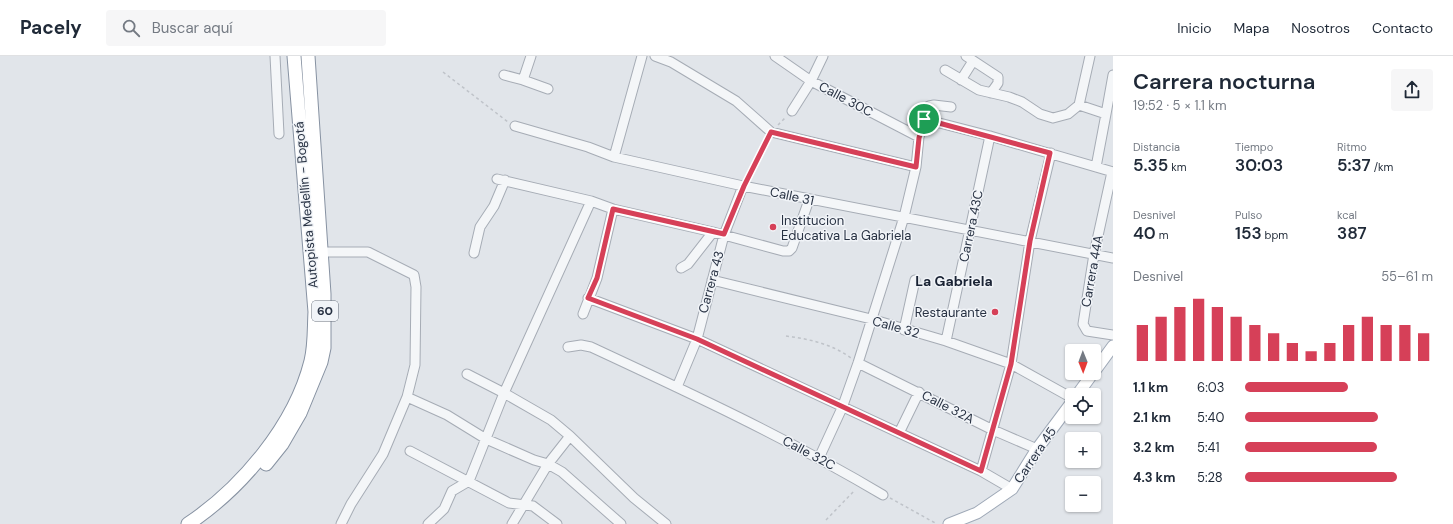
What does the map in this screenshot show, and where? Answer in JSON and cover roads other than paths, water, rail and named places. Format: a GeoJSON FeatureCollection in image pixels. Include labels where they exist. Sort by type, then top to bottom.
{"type":"FeatureCollection","features":[{"type":"Feature","properties":{"kind":"highway","name":"Autopista Medellín - Bogotá"},"geometry":{"type":"LineString","coordinates":[[188,524],[231,490],[267,449],[292,407],[311,361],[315,312],[294,56]]}},
{"type":"Feature","properties":{"kind":"highway","name":"Autopista Medellín - Bogotá"},"geometry":{"type":"LineString","coordinates":[[202,524],[221,511],[255,477],[282,444],[300,413],[321,362],[324,348],[325,321],[308,56]]}},
{"type":"Feature","properties":{"kind":"main road"},"geometry":{"type":"LineString","coordinates":[[1101,362],[1113,346]]}},
{"type":"Feature","properties":{"kind":"main road","name":"Carrera 45"},"geometry":{"type":"LineString","coordinates":[[950,524],[961,522],[977,513],[1012,489],[1037,449],[1065,411]]}},
{"type":"Feature","properties":{"kind":"street"},"geometry":{"type":"LineString","coordinates":[[275,56],[279,134]]}},
{"type":"Feature","properties":{"kind":"street"},"geometry":{"type":"LineString","coordinates":[[523,80],[531,56]]}},
{"type":"Feature","properties":{"kind":"street"},"geometry":{"type":"LineString","coordinates":[[614,157],[642,56]]}},
{"type":"Feature","properties":{"kind":"street"},"geometry":{"type":"LineString","coordinates":[[654,56],[671,62],[736,101],[771,132],[916,167]]}},
{"type":"Feature","properties":{"kind":"street","name":"Calle 30C"},"geometry":{"type":"LineString","coordinates":[[775,56],[811,81],[919,138]]}},
{"type":"Feature","properties":{"kind":"street"},"geometry":{"type":"LineString","coordinates":[[792,111],[811,81],[823,56]]}},
{"type":"Feature","properties":{"kind":"street"},"geometry":{"type":"LineString","coordinates":[[945,70],[979,90],[1022,102],[1040,114],[1053,118],[1068,114],[1079,106],[1090,56]]}},
{"type":"Feature","properties":{"kind":"street"},"geometry":{"type":"LineString","coordinates":[[961,80],[969,58],[998,77],[998,83],[991,93]]}},
{"type":"Feature","properties":{"kind":"street"},"geometry":{"type":"LineString","coordinates":[[504,75],[548,89]]}},
{"type":"Feature","properties":{"kind":"street"},"geometry":{"type":"LineString","coordinates":[[1096,167],[1113,75]]}},
{"type":"Feature","properties":{"kind":"street"},"geometry":{"type":"LineString","coordinates":[[819,458],[842,408],[858,363],[870,319],[904,217],[916,167],[919,138],[924,119],[931,104],[951,107]]}},
{"type":"Feature","properties":{"kind":"street"},"geometry":{"type":"LineString","coordinates":[[1079,106],[1106,114]]}},
{"type":"Feature","properties":{"kind":"street"},"geometry":{"type":"LineString","coordinates":[[924,119],[990,136],[1112,172]]}},
{"type":"Feature","properties":{"kind":"street","name":"Calle 31"},"geometry":{"type":"LineString","coordinates":[[515,126],[588,147],[614,157],[744,186],[809,200],[1113,258]]}},
{"type":"Feature","properties":{"kind":"street","name":"Carrera 43C"},"geometry":{"type":"LineString","coordinates":[[946,341],[990,136]]}},
{"type":"Feature","properties":{"kind":"street"},"geometry":{"type":"LineString","coordinates":[[981,471],[1011,364],[1030,241],[1050,153]]}},
{"type":"Feature","properties":{"kind":"street","name":"Carrera 44A"},"geometry":{"type":"LineString","coordinates":[[1112,172],[1094,254],[1084,324],[1087,331],[1113,335]]}},
{"type":"Feature","properties":{"kind":"street"},"geometry":{"type":"LineString","coordinates":[[474,253],[480,227],[494,206],[501,180],[591,201],[613,209],[724,234],[783,251],[789,251],[792,248],[809,200]]}},
{"type":"Feature","properties":{"kind":"street","name":"Carrera 43"},"geometry":{"type":"LineString","coordinates":[[677,388],[697,339],[724,234],[744,186]]}},
{"type":"Feature","properties":{"kind":"street"},"geometry":{"type":"LineString","coordinates":[[428,524],[444,509],[452,491],[469,481],[504,392],[591,201]]}},
{"type":"Feature","properties":{"kind":"street"},"geometry":{"type":"LineString","coordinates":[[583,314],[597,278],[613,209]]}},
{"type":"Feature","properties":{"kind":"street"},"geometry":{"type":"LineString","coordinates":[[681,268],[688,264],[713,232]]}},
{"type":"Feature","properties":{"kind":"street"},"geometry":{"type":"LineString","coordinates":[[321,252],[368,252],[414,275],[416,287],[415,365],[407,397],[383,454],[351,504],[342,524]]}},
{"type":"Feature","properties":{"kind":"street","name":"Calle 32"},"geometry":{"type":"LineString","coordinates":[[712,280],[870,319],[946,341],[1011,364],[1065,394]]}},
{"type":"Feature","properties":{"kind":"street"},"geometry":{"type":"LineString","coordinates":[[904,330],[915,280]]}},
{"type":"Feature","properties":{"kind":"street"},"geometry":{"type":"LineString","coordinates":[[588,298],[697,339],[842,408],[981,471],[1012,489]]}},
{"type":"Feature","properties":{"kind":"street","name":"Calle 32C"},"geometry":{"type":"LineString","coordinates":[[568,347],[581,345],[591,347],[819,458],[883,495]]}},
{"type":"Feature","properties":{"kind":"street","name":"Calle 32A"},"geometry":{"type":"LineString","coordinates":[[858,363],[993,430],[1037,449]]}},
{"type":"Feature","properties":{"kind":"street"},"geometry":{"type":"LineString","coordinates":[[467,374],[504,392],[551,420],[570,436],[634,498],[666,524]]}},
{"type":"Feature","properties":{"kind":"street"},"geometry":{"type":"LineString","coordinates":[[899,433],[919,392]]}},
{"type":"Feature","properties":{"kind":"street"},"geometry":{"type":"LineString","coordinates":[[407,397],[448,415],[486,439],[534,460],[548,464],[562,472],[622,524]]}},
{"type":"Feature","properties":{"kind":"street"},"geometry":{"type":"LineString","coordinates":[[512,524],[548,464],[570,436]]}},
{"type":"Feature","properties":{"kind":"street"},"geometry":{"type":"LineString","coordinates":[[410,452],[469,481],[509,503],[522,506],[533,506],[558,524]]}},
{"type":"Feature","properties":{"kind":"place","name":"Institucion Educativa La Gabriela"},"geometry":{"type":"Point","coordinates":[773,227]}},
{"type":"Feature","properties":{"kind":"place","name":"Restaurante"},"geometry":{"type":"Point","coordinates":[995,312]}},
{"type":"Feature","properties":{"kind":"district","name":"La Gabriela"},"geometry":{"type":"Point","coordinates":[954,281]}}]}
